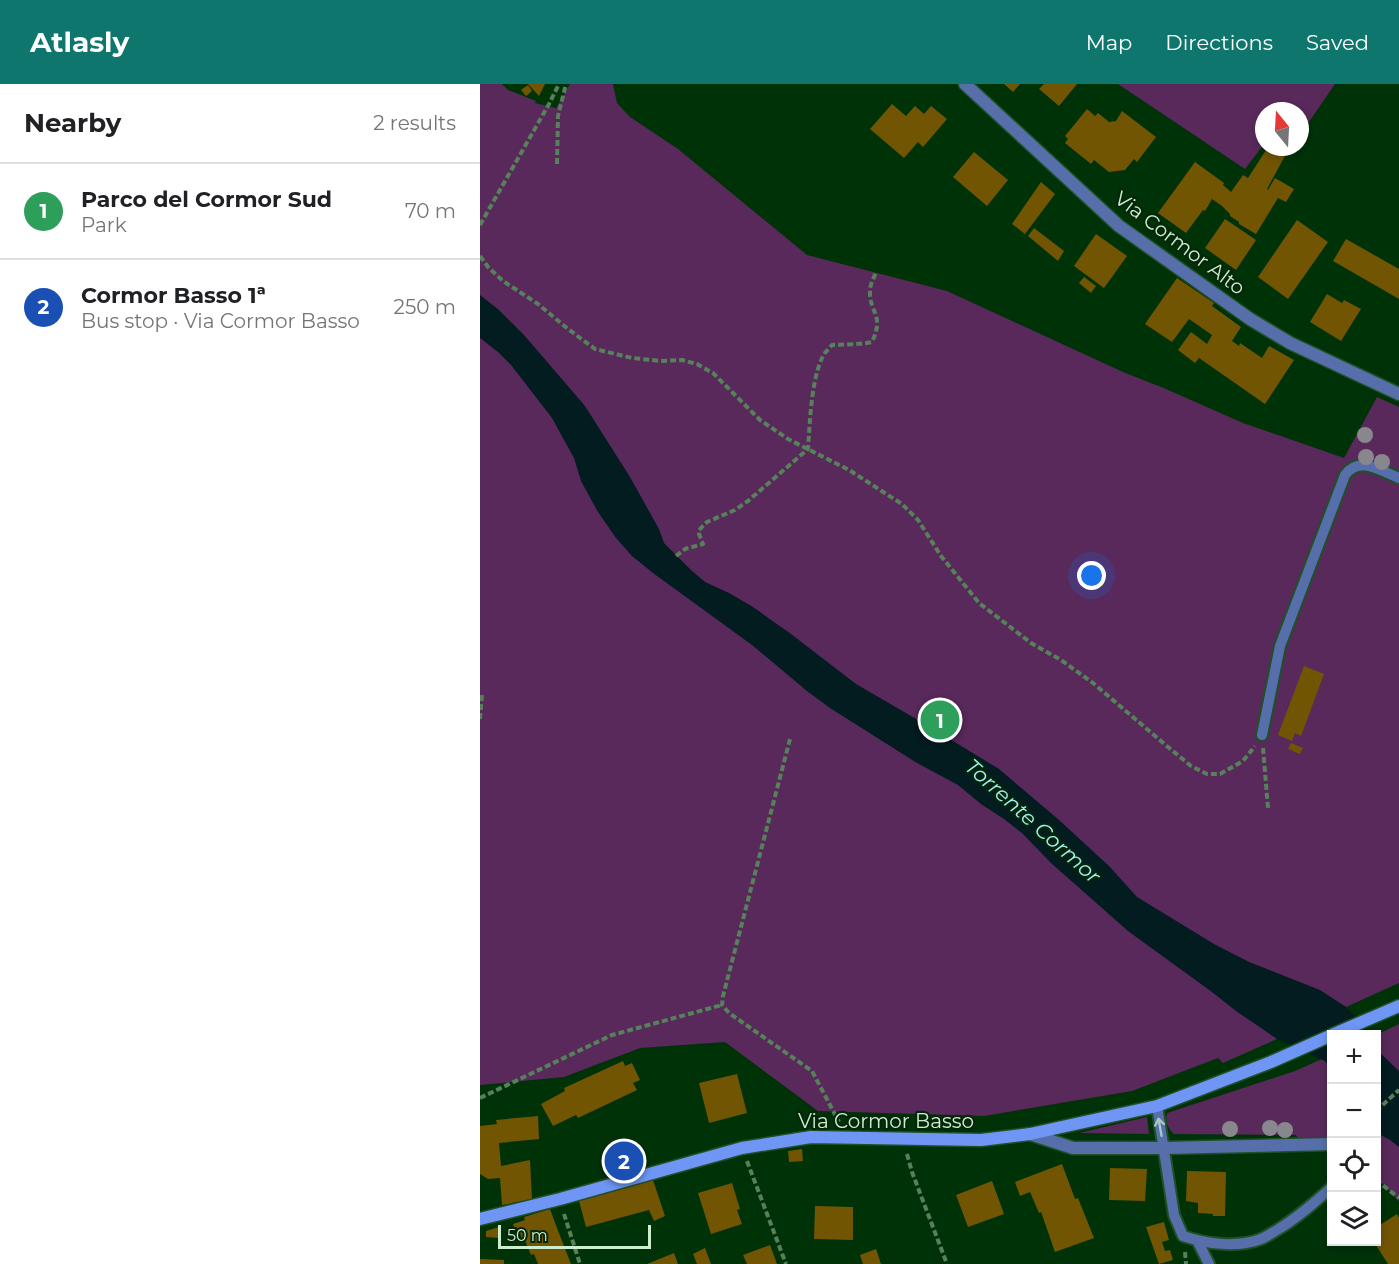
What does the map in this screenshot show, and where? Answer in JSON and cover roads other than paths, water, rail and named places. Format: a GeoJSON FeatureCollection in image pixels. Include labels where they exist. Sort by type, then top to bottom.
{"type":"FeatureCollection","features":[{"type":"Feature","properties":{"kind":"street","name":"Via Cormor Alto"},"geometry":{"type":"LineString","coordinates":[[964,84],[1110,218],[1250,319],[1290,343],[1399,394]]}},
{"type":"Feature","properties":{"kind":"street","name":"Via Cormor Basso"},"geometry":{"type":"LineString","coordinates":[[1344,1030],[1399,1006]]}},
{"type":"Feature","properties":{"kind":"street","name":"Via Cormor Basso"},"geometry":{"type":"LineString","coordinates":[[480,1219],[742,1148],[811,1137],[981,1140],[1030,1134],[1156,1106],[1271,1062],[1327,1038]]}},
{"type":"Feature","properties":{"kind":"street","name":"Via Cormor Basso"},"geometry":{"type":"LineString","coordinates":[[1030,1134],[1073,1148],[1327,1144]]}},
{"type":"Feature","properties":{"kind":"lane"},"geometry":{"type":"LineString","coordinates":[[1262,735],[1280,646],[1345,475],[1354,466],[1364,464],[1399,478]]}},
{"type":"Feature","properties":{"kind":"lane"},"geometry":{"type":"LineString","coordinates":[[1156,1106],[1174,1215],[1184,1236],[1198,1242],[1218,1244],[1240,1244],[1261,1239],[1296,1218],[1327,1191]]}},
{"type":"Feature","properties":{"kind":"lane"},"geometry":{"type":"LineString","coordinates":[[1198,1242],[1209,1264]]}},
{"type":"Feature","properties":{"kind":"water","name":"Torrente Cormor"},"geometry":{"type":"Polygon","coordinates":[[[480,295],[524,335],[585,406],[630,477],[659,529],[664,543],[705,582],[753,607],[856,684],[999,769],[1109,866],[1137,897],[1214,944],[1249,962],[1320,990],[1346,1007],[1368,1030],[1327,1030],[1327,1064],[1277,1039],[1128,931],[1004,819],[958,785],[917,763],[830,708],[752,645],[653,573],[632,556],[598,512],[581,481],[574,458],[552,418],[511,365],[480,338],[480,295]]]}},
{"type":"Feature","properties":{"kind":"water"},"geometry":{"type":"Polygon","coordinates":[[[1381,1054],[1399,1071],[1399,1147],[1381,1135],[1381,1054]]]}},
{"type":"Feature","properties":{"kind":"place","name":"Parco del Cormor Sud"},"geometry":{"type":"Point","coordinates":[940,720]}},
{"type":"Feature","properties":{"kind":"place","name":"Cormor Basso 1ª"},"geometry":{"type":"Point","coordinates":[624,1161]}}]}
